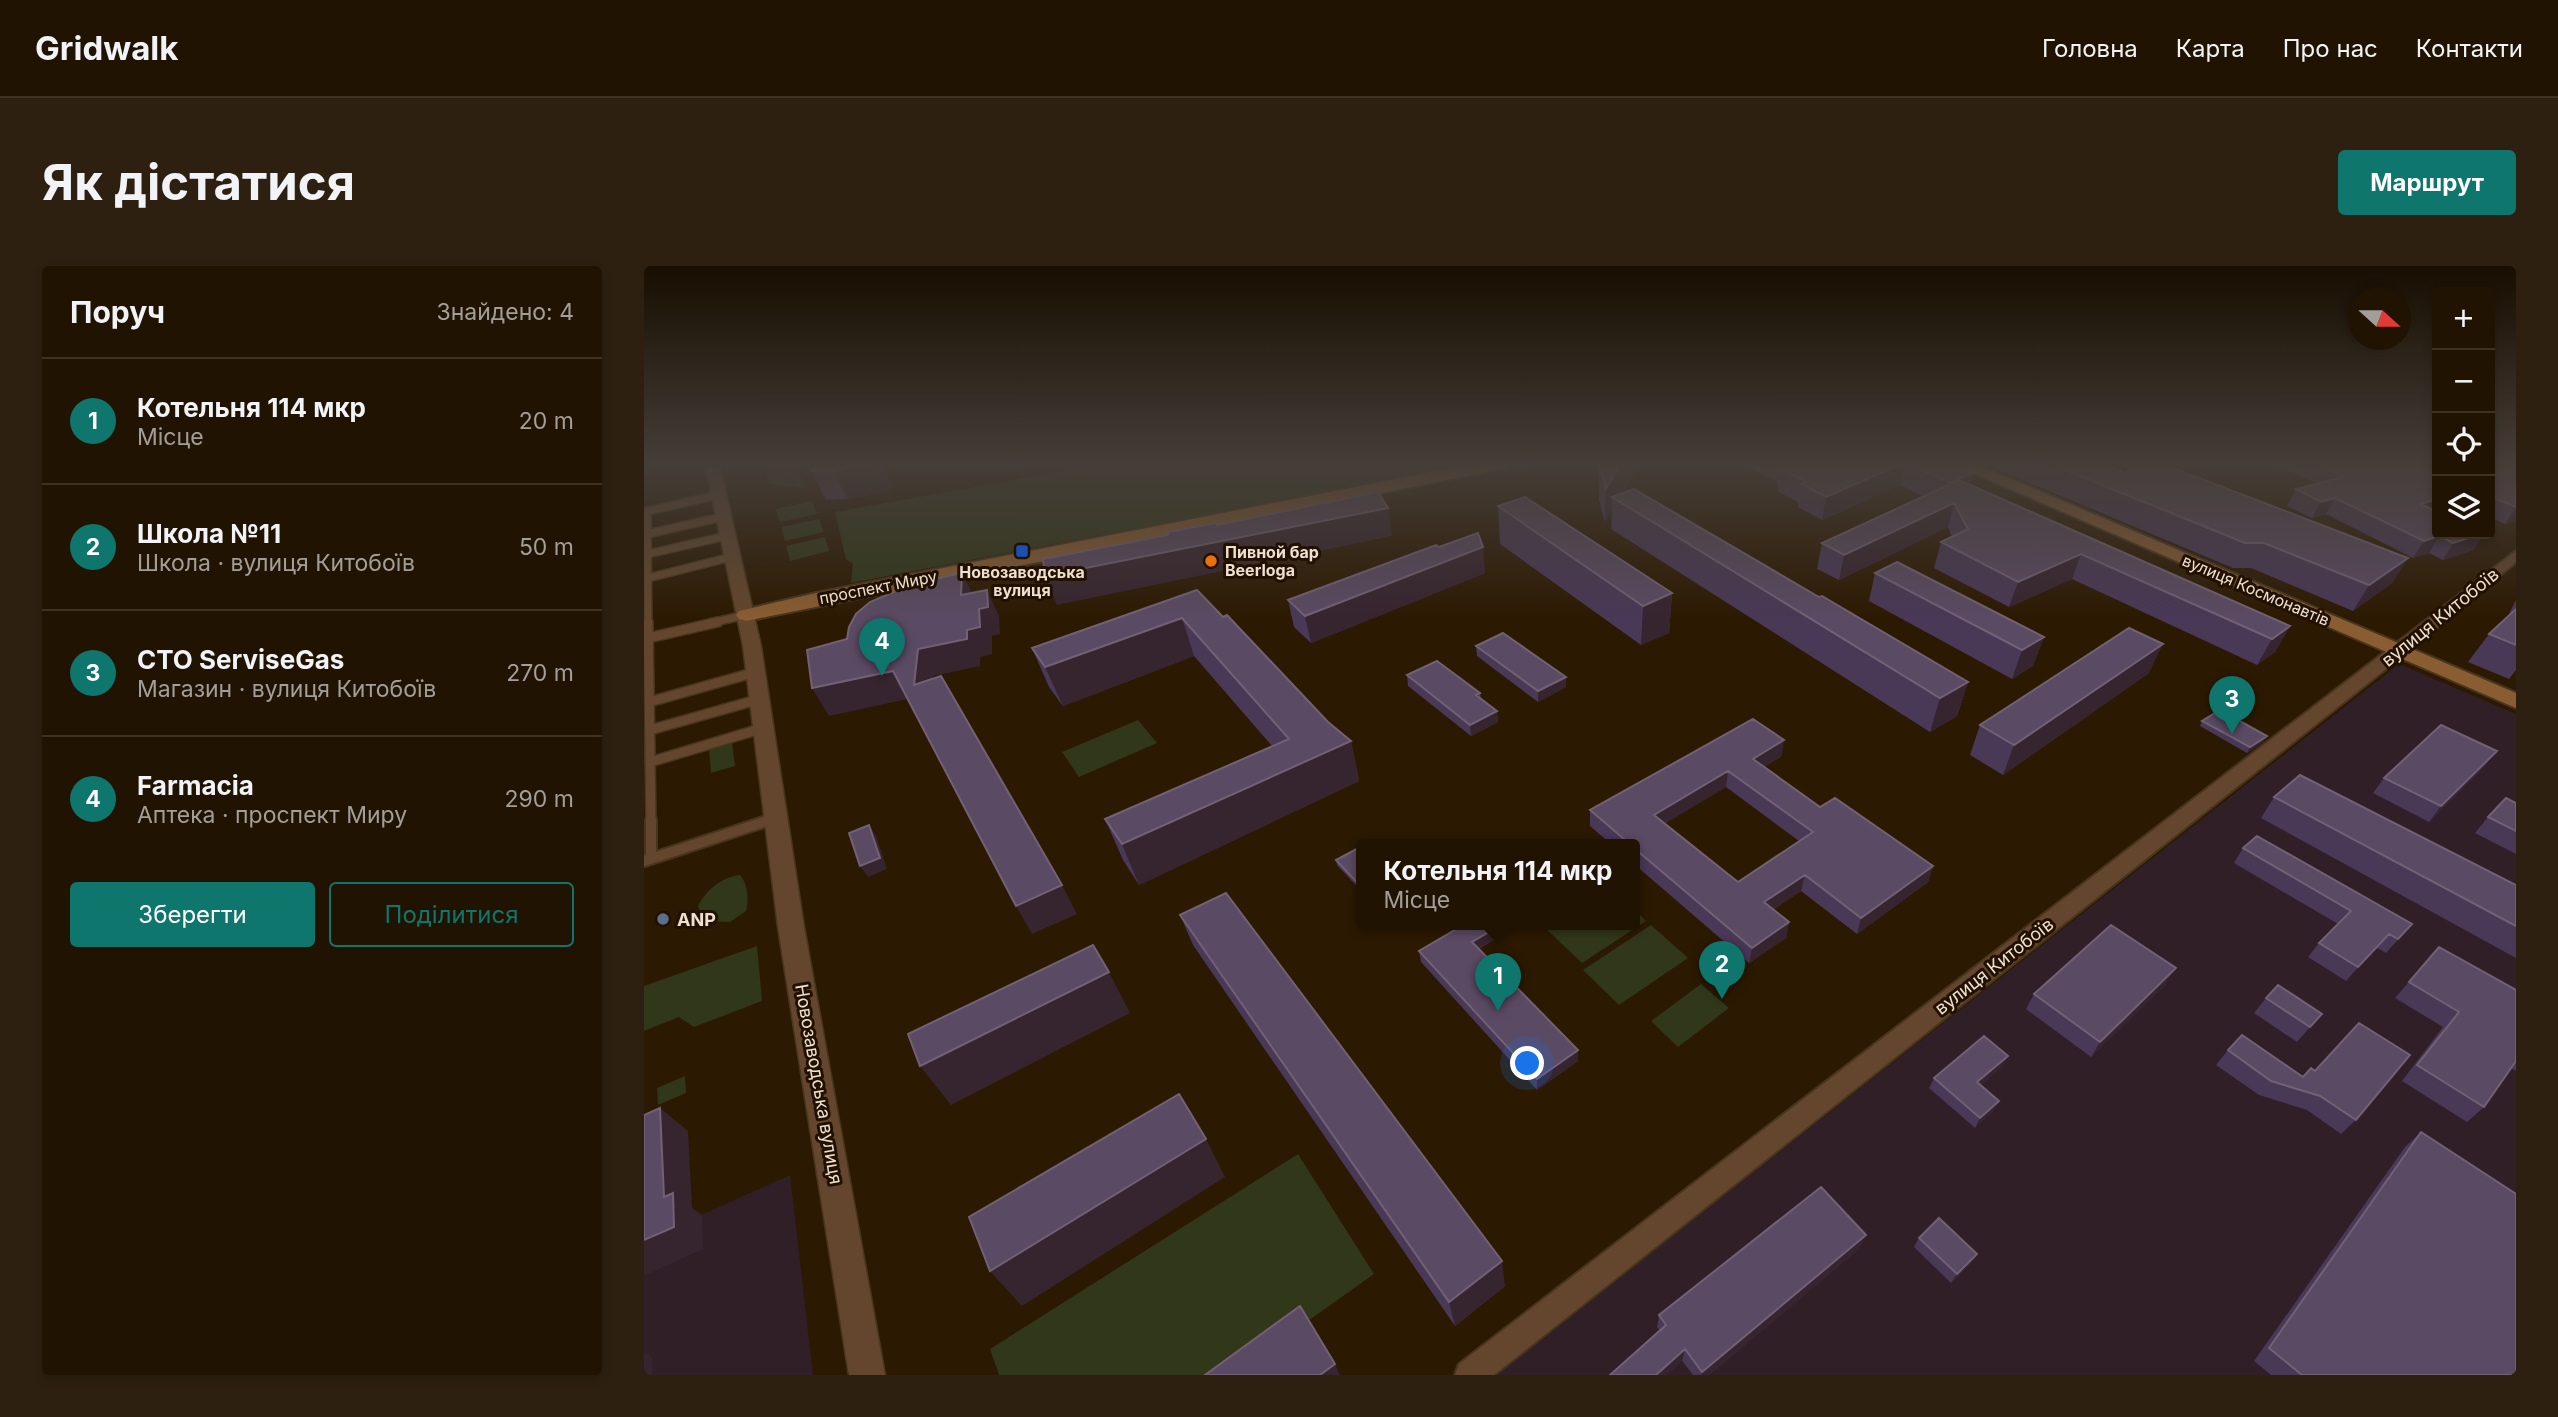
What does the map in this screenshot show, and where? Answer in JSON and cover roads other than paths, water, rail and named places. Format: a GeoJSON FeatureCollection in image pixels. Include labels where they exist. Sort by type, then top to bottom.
{"type":"FeatureCollection","features":[{"type":"Feature","properties":{"kind":"main road","name":"проспект Миру"},"geometry":{"type":"LineString","coordinates":[[746,615],[816,598],[1241,515]]}},
{"type":"Feature","properties":{"kind":"main road","name":"вулиця Космонавтів"},"geometry":{"type":"LineString","coordinates":[[2080,515],[2516,701]]}},
{"type":"Feature","properties":{"kind":"street","name":"Новозаводська вулиця"},"geometry":{"type":"LineString","coordinates":[[722,517],[746,615],[756,672],[791,927],[867,1375]]}},
{"type":"Feature","properties":{"kind":"street","name":"вулиця Китобоїв"},"geometry":{"type":"LineString","coordinates":[[1470,1375],[2400,650],[2516,555]]}},
{"type":"Feature","properties":{"kind":"lane"},"geometry":{"type":"LineString","coordinates":[[645,515],[650,730],[647,860],[775,818]]}},
{"type":"Feature","properties":{"kind":"lane"},"geometry":{"type":"LineString","coordinates":[[647,534],[722,517]]}},
{"type":"Feature","properties":{"kind":"lane"},"geometry":{"type":"LineString","coordinates":[[648,554],[726,536]]}},
{"type":"Feature","properties":{"kind":"lane"},"geometry":{"type":"LineString","coordinates":[[648,578],[731,557]]}},
{"type":"Feature","properties":{"kind":"lane"},"geometry":{"type":"LineString","coordinates":[[648,638],[746,615]]}},
{"type":"Feature","properties":{"kind":"lane"},"geometry":{"type":"LineString","coordinates":[[649,702],[756,672]]}},
{"type":"Feature","properties":{"kind":"lane"},"geometry":{"type":"LineString","coordinates":[[650,730],[760,699]]}},
{"type":"Feature","properties":{"kind":"lane"},"geometry":{"type":"LineString","coordinates":[[650,762],[763,728]]}},
{"type":"Feature","properties":{"kind":"place","name":"Новозаводська вулиця"},"geometry":{"type":"Point","coordinates":[1022,551]}},
{"type":"Feature","properties":{"kind":"place","name":"Пивной бар Beerloga"},"geometry":{"type":"Point","coordinates":[1211,561]}},
{"type":"Feature","properties":{"kind":"place","name":"Farmacia"},"geometry":{"type":"Point","coordinates":[882,676]}},
{"type":"Feature","properties":{"kind":"place","name":"СТО ServiseGas"},"geometry":{"type":"Point","coordinates":[2232,734]}},
{"type":"Feature","properties":{"kind":"place","name":"ANP"},"geometry":{"type":"Point","coordinates":[663,919]}},
{"type":"Feature","properties":{"kind":"place","name":"Школа №11"},"geometry":{"type":"Point","coordinates":[1722,999]}},
{"type":"Feature","properties":{"kind":"place","name":"Котельня 114 мкр"},"geometry":{"type":"Point","coordinates":[1498,1011]}}]}
